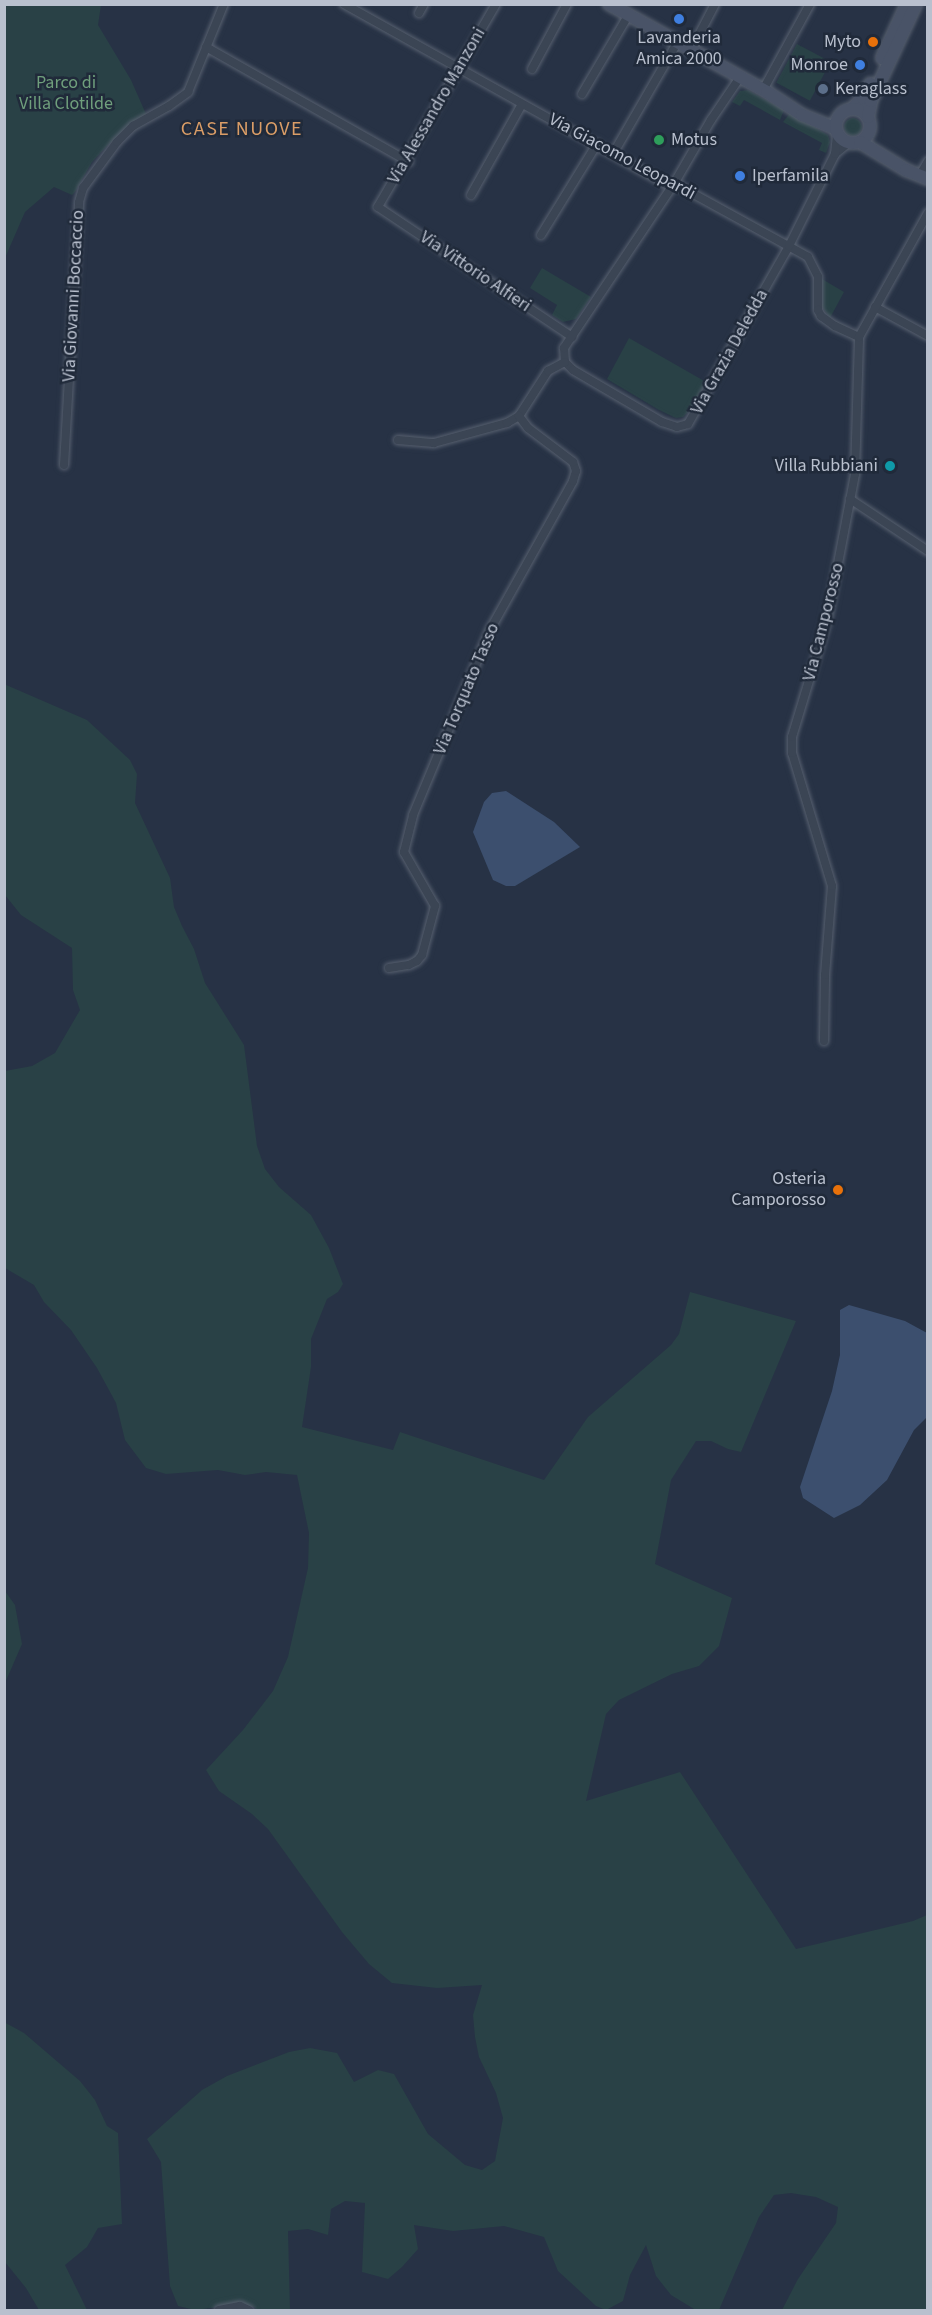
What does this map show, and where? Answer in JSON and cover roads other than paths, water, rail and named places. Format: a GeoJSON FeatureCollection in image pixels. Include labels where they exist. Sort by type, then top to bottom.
{"type":"FeatureCollection","features":[{"type":"Feature","properties":{"kind":"street","name":"Via Giovanni Boccaccio"},"geometry":{"type":"LineString","coordinates":[[64,465],[79,202],[82,188],[117,142],[133,126],[169,106],[188,92],[224,4]]}},
{"type":"Feature","properties":{"kind":"street","name":"Via Giacomo Leopardi"},"geometry":{"type":"LineString","coordinates":[[344,4],[670,186],[679,186],[808,257],[814,264],[818,277],[818,310],[821,316],[834,326],[859,337]]}},
{"type":"Feature","properties":{"kind":"street"},"geometry":{"type":"LineString","coordinates":[[419,13],[424,4]]}},
{"type":"Feature","properties":{"kind":"street","name":"Via Alessandro Manzoni"},"geometry":{"type":"LineString","coordinates":[[378,207],[408,161],[496,4]]}},
{"type":"Feature","properties":{"kind":"street"},"geometry":{"type":"LineString","coordinates":[[532,69],[567,4]]}},
{"type":"Feature","properties":{"kind":"street"},"geometry":{"type":"LineString","coordinates":[[691,50],[715,4]]}},
{"type":"Feature","properties":{"kind":"street"},"geometry":{"type":"LineString","coordinates":[[765,91],[810,4]]}},
{"type":"Feature","properties":{"kind":"street"},"geometry":{"type":"LineString","coordinates":[[836,131],[847,111],[868,90],[907,4]]}},
{"type":"Feature","properties":{"kind":"street"},"geometry":{"type":"LineString","coordinates":[[854,142],[867,136],[871,101],[916,4]]}},
{"type":"Feature","properties":{"kind":"street"},"geometry":{"type":"LineString","coordinates":[[582,94],[619,9],[765,91],[810,119],[923,177]]}},
{"type":"Feature","properties":{"kind":"street"},"geometry":{"type":"LineString","coordinates":[[617,147],[677,43]]}},
{"type":"Feature","properties":{"kind":"street"},"geometry":{"type":"LineString","coordinates":[[206,47],[408,161]]}},
{"type":"Feature","properties":{"kind":"street"},"geometry":{"type":"LineString","coordinates":[[398,440],[413,444],[441,442],[497,428],[519,416],[548,372],[565,362],[564,348],[670,186],[675,182],[711,120],[740,77]]}},
{"type":"Feature","properties":{"kind":"street"},"geometry":{"type":"LineString","coordinates":[[765,91],[783,96],[818,114],[861,111],[884,150],[923,177]]}},
{"type":"Feature","properties":{"kind":"street"},"geometry":{"type":"LineString","coordinates":[[471,195],[522,104]]}},
{"type":"Feature","properties":{"kind":"street","name":"Via Grazia Deledda"},"geometry":{"type":"LineString","coordinates":[[565,362],[573,370],[662,422],[677,427],[688,424],[789,246],[836,154],[836,131]]}},
{"type":"Feature","properties":{"kind":"street","name":"Via Grazia Deledda"},"geometry":{"type":"LineString","coordinates":[[836,154],[854,142]]}},
{"type":"Feature","properties":{"kind":"street"},"geometry":{"type":"LineString","coordinates":[[541,235],[597,144]]}},
{"type":"Feature","properties":{"kind":"street"},"geometry":{"type":"LineString","coordinates":[[923,177],[927,161]]}},
{"type":"Feature","properties":{"kind":"street","name":"Via Vittorio Alfieri"},"geometry":{"type":"LineString","coordinates":[[378,207],[572,337]]}},
{"type":"Feature","properties":{"kind":"street","name":"Via Camporosso"},"geometry":{"type":"LineString","coordinates":[[824,1041],[825,975],[832,886],[791,746],[827,621],[855,474],[859,337],[927,213]]}},
{"type":"Feature","properties":{"kind":"street"},"geometry":{"type":"LineString","coordinates":[[875,307],[927,336]]}},
{"type":"Feature","properties":{"kind":"street","name":"Via Torquato Tasso"},"geometry":{"type":"LineString","coordinates":[[389,968],[409,966],[422,955],[435,906],[404,852],[412,815],[492,628],[573,481],[576,471],[573,462],[528,428],[519,416]]}},
{"type":"Feature","properties":{"kind":"street"},"geometry":{"type":"LineString","coordinates":[[850,498],[927,551]]}},
{"type":"Feature","properties":{"kind":"street"},"geometry":{"type":"LineString","coordinates":[[219,2310],[240,2306],[249,2310]]}},
{"type":"Feature","properties":{"kind":"water"},"geometry":{"type":"Polygon","coordinates":[[[506,791],[554,822],[580,847],[515,886],[506,886],[493,880],[473,832],[484,802],[492,793],[506,791]]]}},
{"type":"Feature","properties":{"kind":"water"},"geometry":{"type":"Polygon","coordinates":[[[849,1305],[905,1321],[927,1333],[927,1417],[914,1430],[887,1480],[860,1505],[834,1518],[803,1498],[800,1487],[832,1391],[840,1355],[840,1310],[849,1305]]]}},
{"type":"Feature","properties":{"kind":"place","name":"Lavanderia Amica 2000"},"geometry":{"type":"Point","coordinates":[679,19]}},
{"type":"Feature","properties":{"kind":"place","name":"Myto"},"geometry":{"type":"Point","coordinates":[873,42]}},
{"type":"Feature","properties":{"kind":"place","name":"Monroe"},"geometry":{"type":"Point","coordinates":[860,65]}},
{"type":"Feature","properties":{"kind":"place","name":"Keraglass"},"geometry":{"type":"Point","coordinates":[823,89]}},
{"type":"Feature","properties":{"kind":"place","name":"Motus"},"geometry":{"type":"Point","coordinates":[659,140]}},
{"type":"Feature","properties":{"kind":"place","name":"Iperfamila"},"geometry":{"type":"Point","coordinates":[740,176]}},
{"type":"Feature","properties":{"kind":"place","name":"Villa Rubbiani"},"geometry":{"type":"Point","coordinates":[890,466]}},
{"type":"Feature","properties":{"kind":"place","name":"Osteria Camporosso"},"geometry":{"type":"Point","coordinates":[838,1190]}},
{"type":"Feature","properties":{"kind":"district","name":"CASE NUOVE"},"geometry":{"type":"Point","coordinates":[242,129]}},
{"type":"Feature","properties":{"kind":"park label","name":"Parco di Villa Clotilde"},"geometry":{"type":"Point","coordinates":[66,94]}}]}
